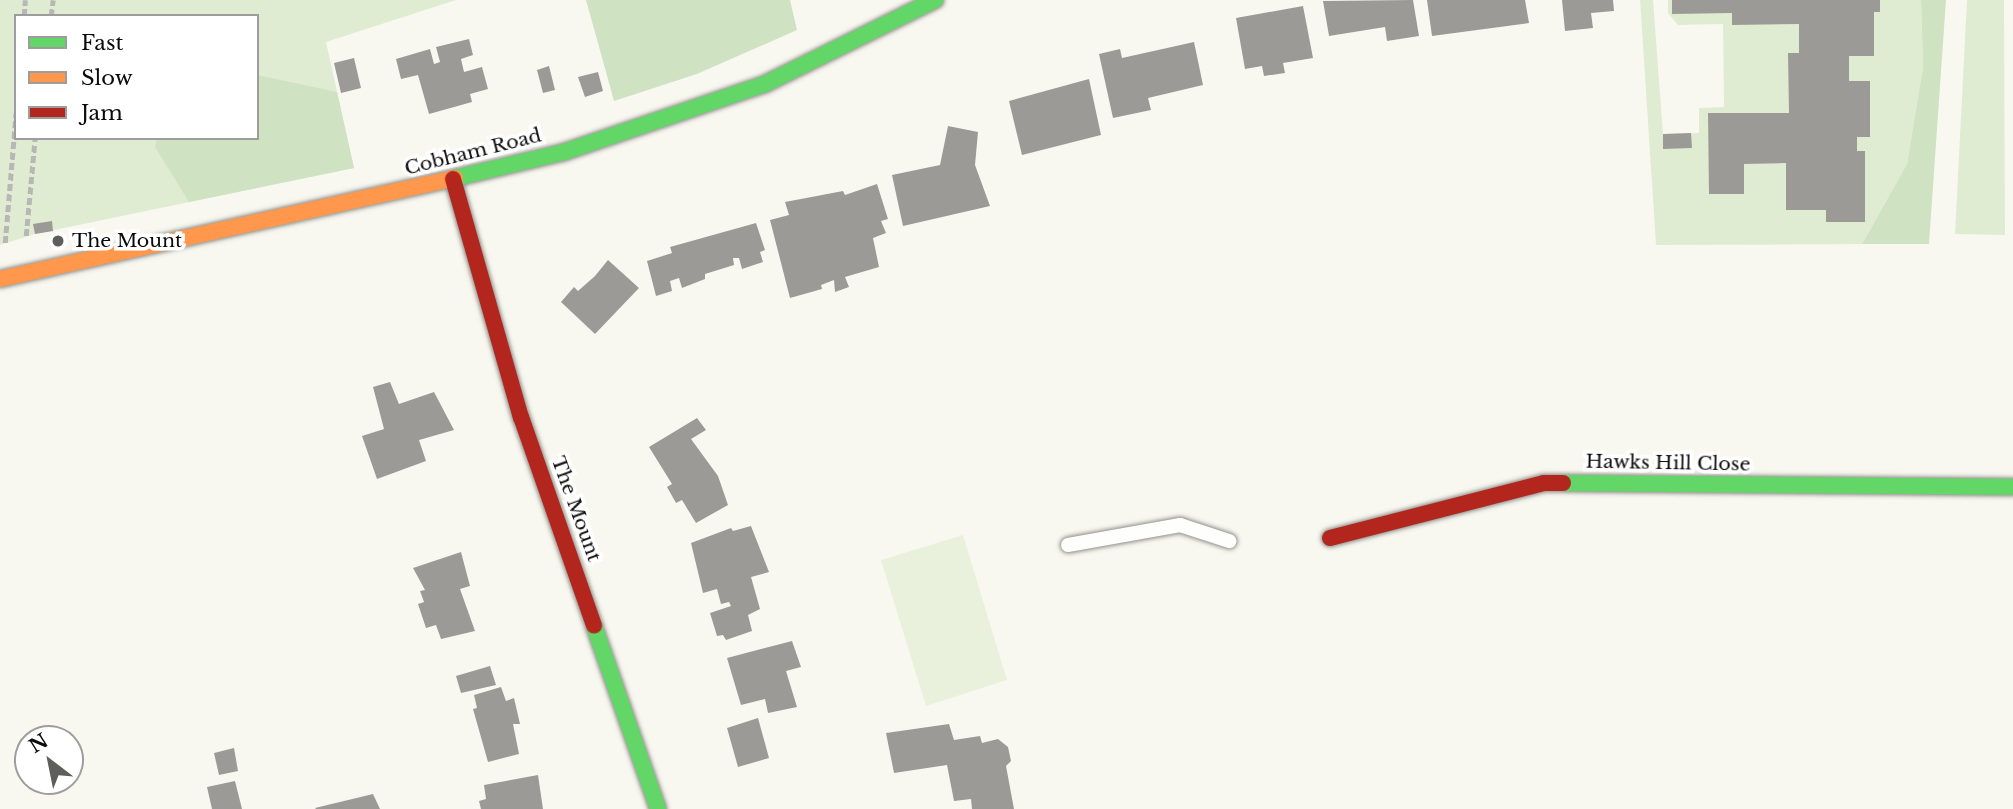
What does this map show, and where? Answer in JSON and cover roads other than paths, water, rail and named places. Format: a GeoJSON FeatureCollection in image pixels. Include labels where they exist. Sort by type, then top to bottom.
{"type":"FeatureCollection","features":[{"type":"Feature","properties":{"kind":"street","name":"Cobham Road"},"geometry":{"type":"LineString","coordinates":[[2,278],[453,179],[644,128],[765,85],[935,0]]}},
{"type":"Feature","properties":{"kind":"street","name":"The Mount"},"geometry":{"type":"LineString","coordinates":[[453,179],[521,417],[658,809]]}},
{"type":"Feature","properties":{"kind":"street","name":"Hawks Hill Close"},"geometry":{"type":"LineString","coordinates":[[1329,538],[1544,483],[2013,487]]}},
{"type":"Feature","properties":{"kind":"lane"},"geometry":{"type":"LineString","coordinates":[[1068,545],[1180,524],[1229,541]]}},
{"type":"Feature","properties":{"kind":"place","name":"The Mount"},"geometry":{"type":"Point","coordinates":[58,241]}}]}
